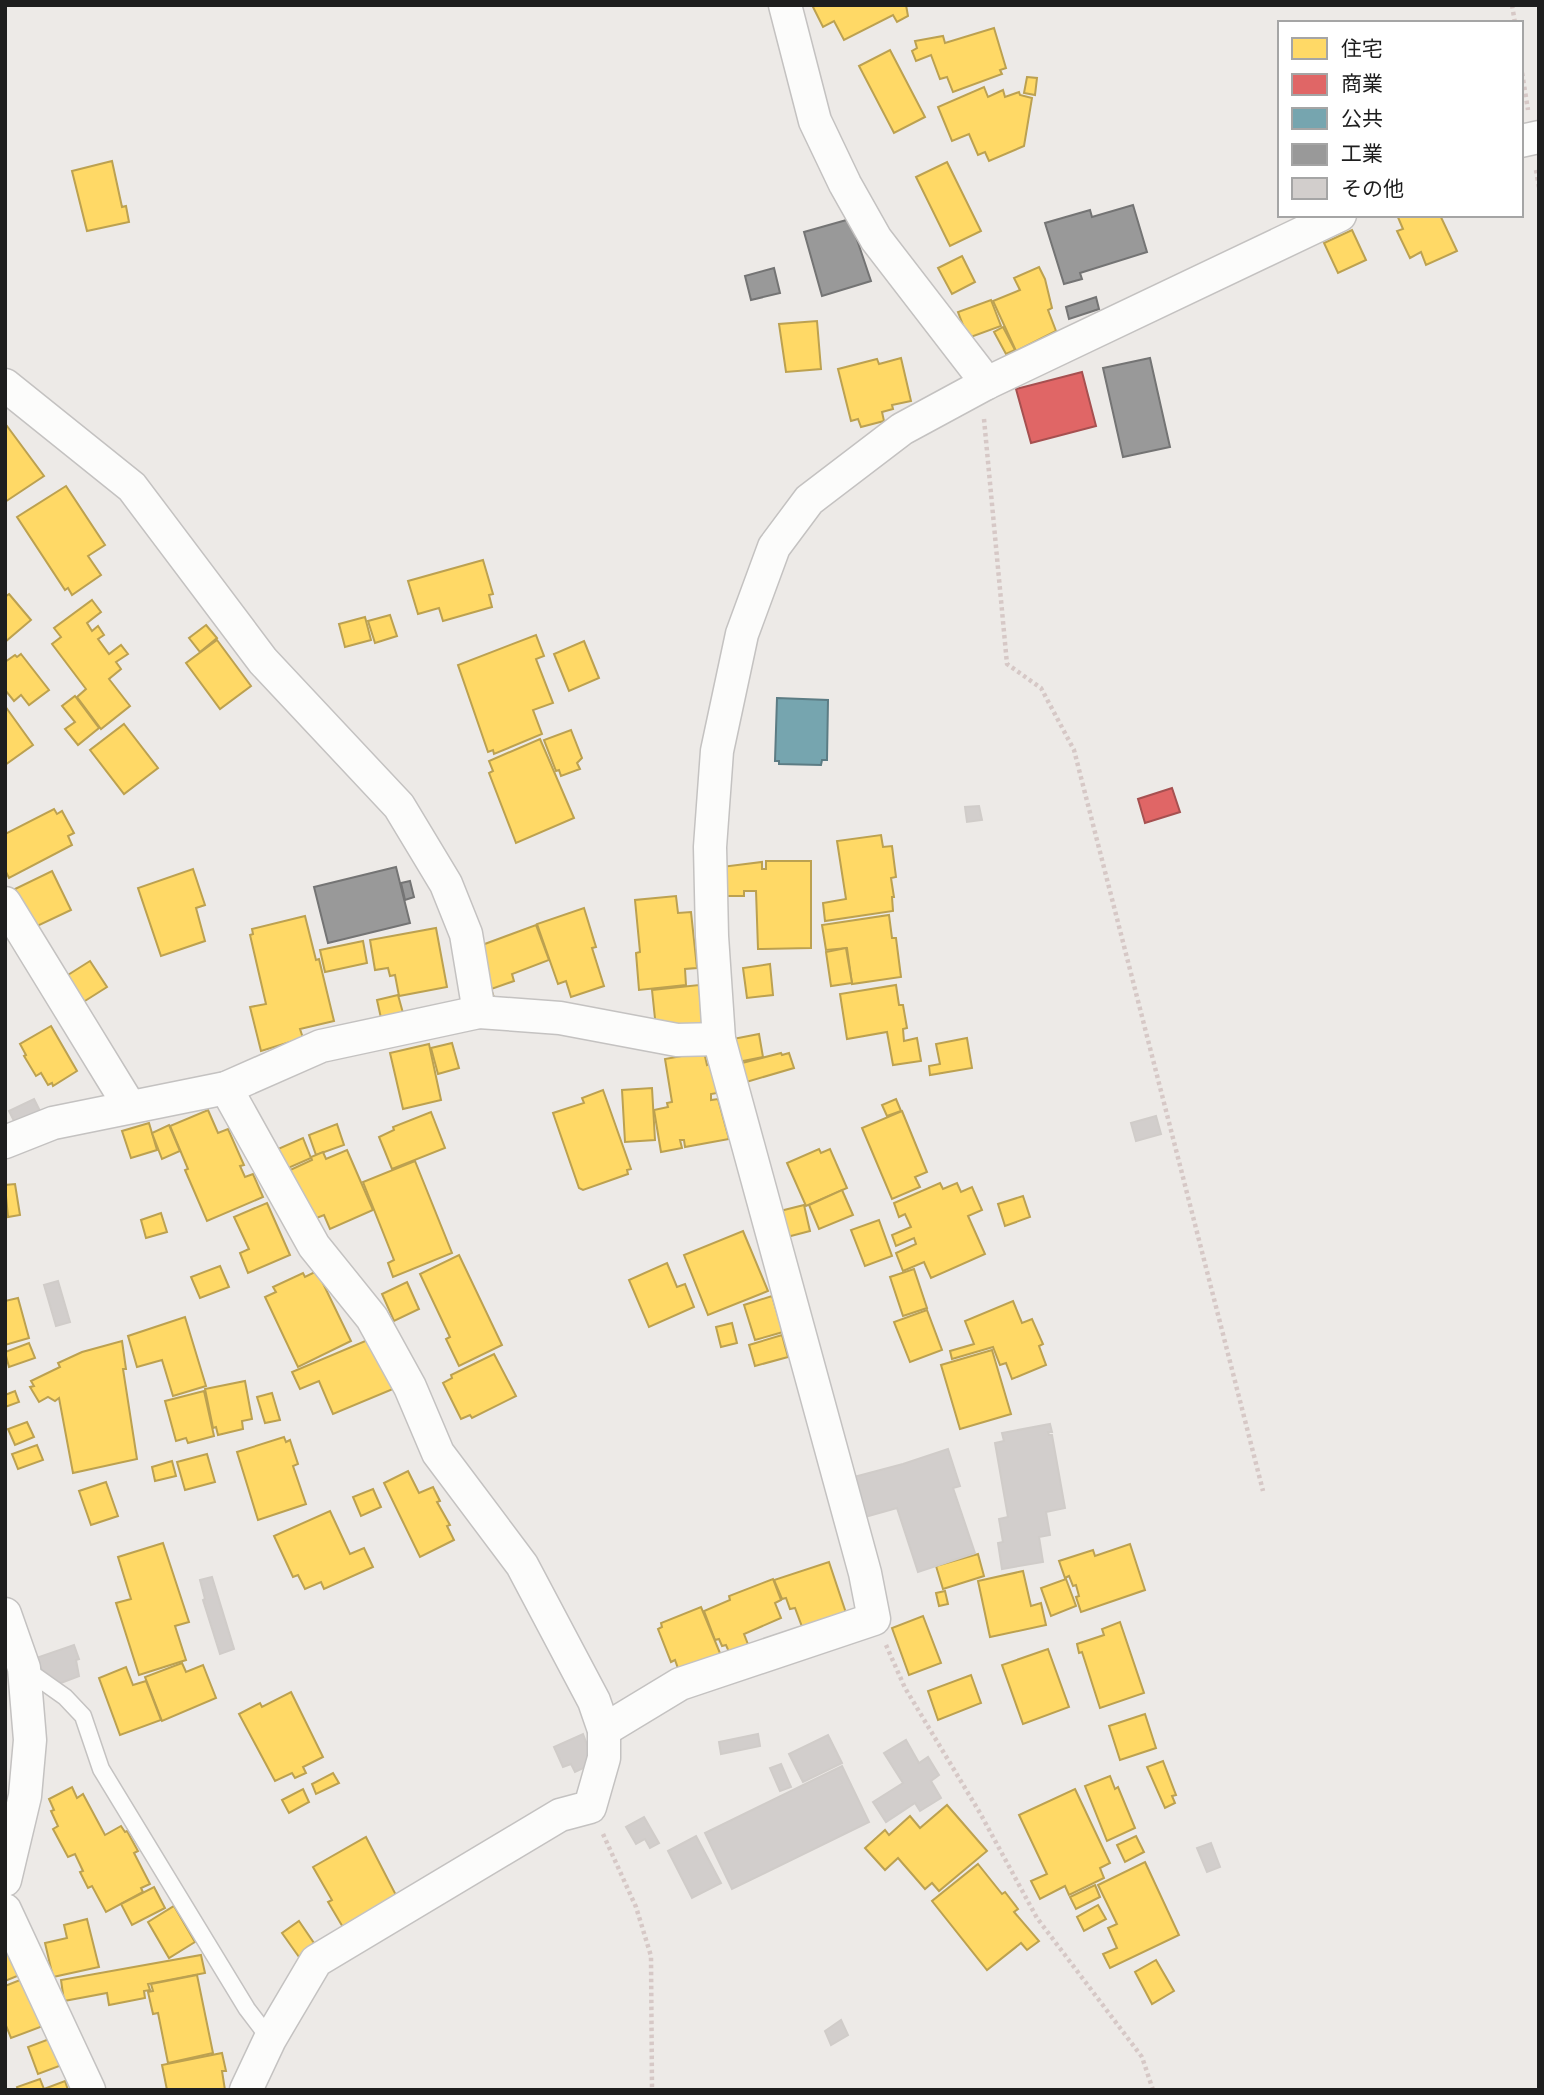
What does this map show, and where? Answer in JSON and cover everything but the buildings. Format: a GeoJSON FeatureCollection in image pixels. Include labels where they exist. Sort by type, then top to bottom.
{"type":"FeatureCollection","features":[{"type":"Feature","properties":{"kind":"street"},"geometry":{"type":"LineString","coordinates":[[785,5],[815,121],[845,184],[876,239],[987,383]]}},
{"type":"Feature","properties":{"kind":"street"},"geometry":{"type":"LineString","coordinates":[[604,1730],[680,1684],[874,1619],[864,1573],[719,1039],[712,936],[710,847],[718,751],[742,634],[774,547],[809,499],[902,429],[987,383],[1336,217]]}},
{"type":"Feature","properties":{"kind":"street"},"geometry":{"type":"LineString","coordinates":[[5,386],[132,488],[263,661],[398,806],[446,884],[466,933],[479,1012]]}},
{"type":"Feature","properties":{"kind":"street"},"geometry":{"type":"LineString","coordinates":[[5,903],[130,1107]]}},
{"type":"Feature","properties":{"kind":"street"},"geometry":{"type":"LineString","coordinates":[[5,1142],[53,1123],[226,1088],[321,1046],[479,1012],[560,1018],[677,1040],[719,1039]]}},
{"type":"Feature","properties":{"kind":"street"},"geometry":{"type":"LineString","coordinates":[[226,1088],[314,1246],[372,1318],[410,1387],[438,1453],[522,1565],[594,1701],[604,1730],[604,1758],[590,1807],[560,1815],[347,1940],[316,1961],[270,2039],[246,2090]]}},
{"type":"Feature","properties":{"kind":"street"},"geometry":{"type":"LineString","coordinates":[[5,1614],[24,1668],[30,1741],[15,1794],[16,1841],[5,1880]]}},
{"type":"Feature","properties":{"kind":"street"},"geometry":{"type":"LineString","coordinates":[[5,1910],[89,2090]]}},
{"type":"Feature","properties":{"kind":"lane"},"geometry":{"type":"LineString","coordinates":[[24,1668],[65,1697],[83,1716],[101,1769],[247,2009],[270,2039]]}},
{"type":"Feature","properties":{"kind":"path"},"geometry":{"type":"LineString","coordinates":[[1523,81],[1531,139]]}},
{"type":"Feature","properties":{"kind":"path"},"geometry":{"type":"LineString","coordinates":[[987,383],[984,425],[1007,664],[1041,688],[1074,750],[1263,1491]]}},
{"type":"Feature","properties":{"kind":"path"},"geometry":{"type":"LineString","coordinates":[[874,1619],[905,1688],[980,1813],[1037,1918],[1142,2057],[1153,2090]]}},
{"type":"Feature","properties":{"kind":"path"},"geometry":{"type":"LineString","coordinates":[[590,1807],[636,1908],[651,1955],[652,2090]]}}]}
